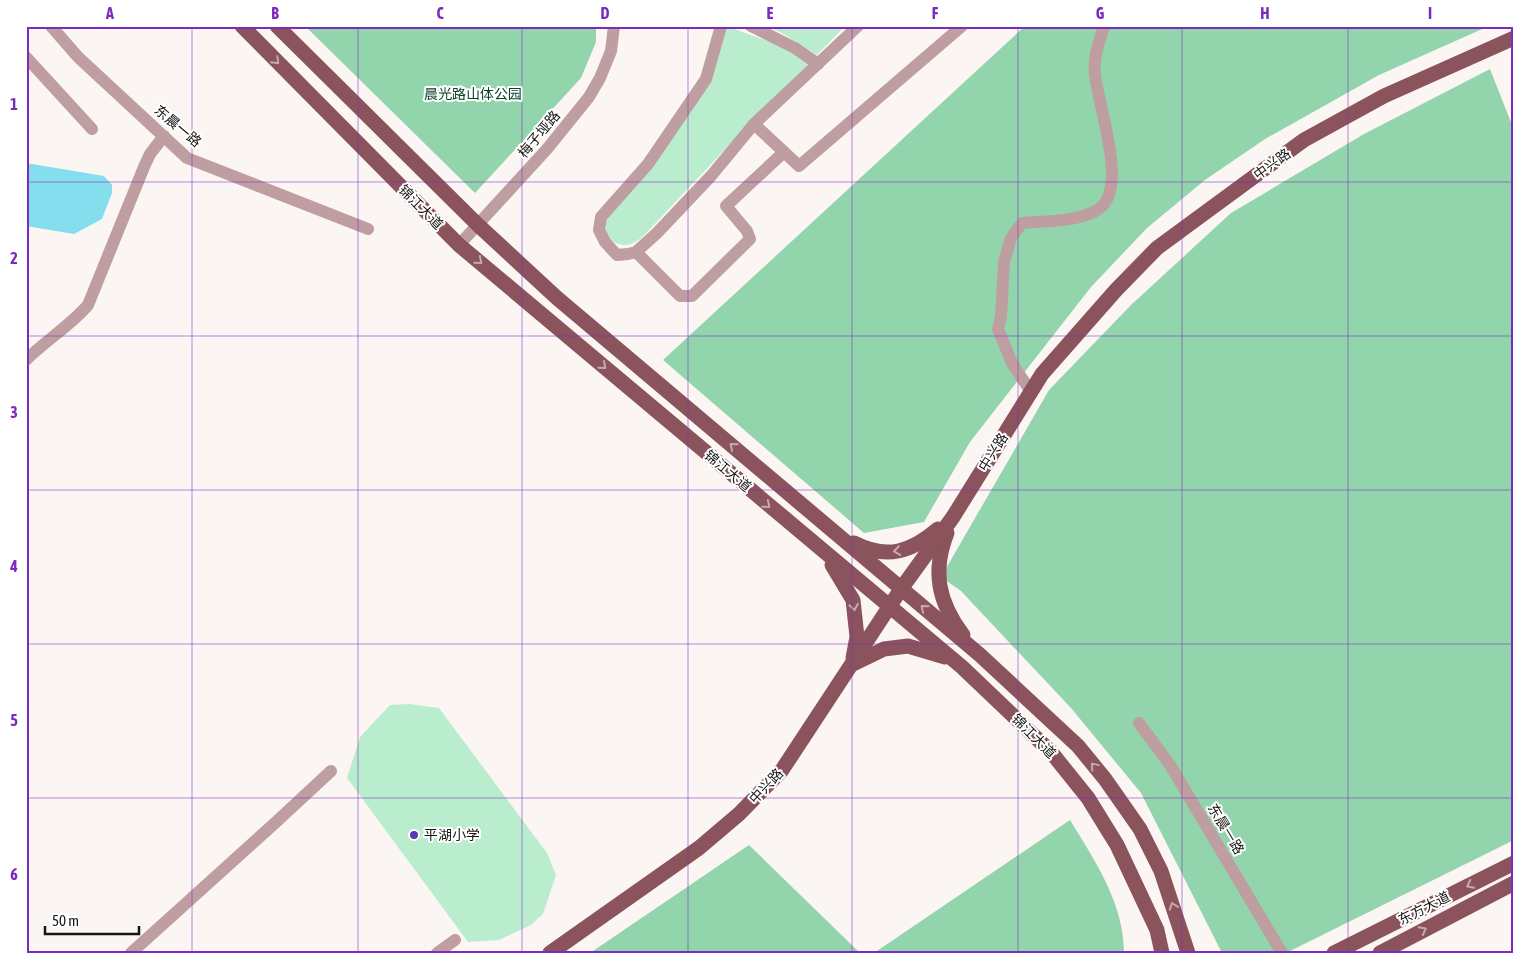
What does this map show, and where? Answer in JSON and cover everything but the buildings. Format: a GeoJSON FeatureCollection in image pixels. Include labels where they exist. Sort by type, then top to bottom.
{"type":"FeatureCollection","features":[{"type":"Feature","properties":{"kind":"main road","name":"锦江大道"},"geometry":{"type":"LineString","coordinates":[[242,26],[459,245],[962,667],[1051,752],[1088,798],[1117,845],[1157,930],[1162,953]]}},
{"type":"Feature","properties":{"kind":"main road","name":"锦江大道"},"geometry":{"type":"LineString","coordinates":[[277,26],[478,225],[557,298],[980,655],[1078,746],[1140,829],[1161,872],[1188,953]]}},
{"type":"Feature","properties":{"kind":"main road","name":"中兴路"},"geometry":{"type":"LineString","coordinates":[[550,953],[699,848],[739,814],[782,770],[901,589],[953,517],[1042,374],[1116,290],[1157,248],[1304,140],[1384,96],[1514,38]]}},
{"type":"Feature","properties":{"kind":"main road"},"geometry":{"type":"LineString","coordinates":[[838,535],[873,551],[896,552],[911,548],[930,536],[953,517]]}},
{"type":"Feature","properties":{"kind":"main road"},"geometry":{"type":"LineString","coordinates":[[953,517],[943,544],[939,566],[939,588],[943,602],[955,624],[980,655]]}},
{"type":"Feature","properties":{"kind":"main road"},"geometry":{"type":"LineString","coordinates":[[821,550],[853,600],[857,637],[852,664]]}},
{"type":"Feature","properties":{"kind":"main road"},"geometry":{"type":"LineString","coordinates":[[852,664],[884,649],[908,646],[940,655],[962,667]]}},
{"type":"Feature","properties":{"kind":"main road","name":"东方大道"},"geometry":{"type":"LineString","coordinates":[[1334,953],[1514,863]]}},
{"type":"Feature","properties":{"kind":"main road","name":"东方大道"},"geometry":{"type":"LineString","coordinates":[[1380,953],[1514,883]]}},
{"type":"Feature","properties":{"kind":"street","name":"东晨一路"},"geometry":{"type":"LineString","coordinates":[[51,26],[78,57],[187,158],[368,229]]}},
{"type":"Feature","properties":{"kind":"street","name":"梅子垭路"},"geometry":{"type":"LineString","coordinates":[[459,245],[547,149],[589,97],[600,78],[611,51],[614,26]]}},
{"type":"Feature","properties":{"kind":"street"},"geometry":{"type":"LineString","coordinates":[[722,26],[706,79],[648,164],[601,217],[599,230],[605,242],[617,255],[636,252],[711,176],[754,124],[858,26]]}},
{"type":"Feature","properties":{"kind":"street"},"geometry":{"type":"LineString","coordinates":[[751,26],[795,48],[818,64]]}},
{"type":"Feature","properties":{"kind":"street"},"geometry":{"type":"LineString","coordinates":[[754,124],[799,166],[962,26]]}},
{"type":"Feature","properties":{"kind":"street"},"geometry":{"type":"LineString","coordinates":[[1031,392],[1012,363],[998,329],[1001,317],[1004,262],[1010,238],[1022,223],[1088,214],[1102,207],[1108,196],[1112,179],[1112,162],[1095,74],[1095,54],[1104,26]]}},
{"type":"Feature","properties":{"kind":"street"},"geometry":{"type":"LineString","coordinates":[[26,57],[92,129]]}},
{"type":"Feature","properties":{"kind":"street"},"geometry":{"type":"LineString","coordinates":[[26,360],[40,345],[78,317],[88,305],[150,154],[164,136]]}},
{"type":"Feature","properties":{"kind":"street"},"geometry":{"type":"LineString","coordinates":[[636,252],[680,296],[692,296],[750,239],[747,230],[726,206],[784,152]]}},
{"type":"Feature","properties":{"kind":"street","name":"东晨一路"},"geometry":{"type":"LineString","coordinates":[[1139,724],[1170,765],[1282,953]]}},
{"type":"Feature","properties":{"kind":"street"},"geometry":{"type":"LineString","coordinates":[[131,953],[330,771]]}},
{"type":"Feature","properties":{"kind":"street"},"geometry":{"type":"LineString","coordinates":[[437,953],[455,940]]}},
{"type":"Feature","properties":{"kind":"green space","name":"晨光路山体公园"},"geometry":{"type":"Polygon","coordinates":[[[305,26],[596,26],[596,42],[581,78],[475,193],[305,26]]]}},
{"type":"Feature","properties":{"kind":"green space"},"geometry":{"type":"Polygon","coordinates":[[[726,26],[784,47],[809,65],[727,147],[641,238],[625,245],[613,242],[606,232],[606,220],[661,156],[726,26]]]}},
{"type":"Feature","properties":{"kind":"green space"},"geometry":{"type":"Polygon","coordinates":[[[766,26],[845,26],[817,55],[782,33],[766,26]]]}},
{"type":"Feature","properties":{"kind":"green space"},"geometry":{"type":"Polygon","coordinates":[[[1025,26],[1489,26],[1379,75],[1265,139],[1205,180],[1147,228],[1091,287],[970,442],[924,522],[864,533],[663,360],[1025,26]]]}},
{"type":"Feature","properties":{"kind":"green space"},"geometry":{"type":"Polygon","coordinates":[[[1490,69],[1514,130],[1514,840],[1286,953],[1222,953],[1141,793],[1071,708],[961,591],[941,577],[1049,390],[1131,305],[1231,213],[1364,134],[1490,69]]]}},
{"type":"Feature","properties":{"kind":"green space"},"geometry":{"type":"Polygon","coordinates":[[[409,704],[439,708],[547,853],[556,875],[543,914],[531,925],[499,940],[468,942],[347,778],[360,737],[390,705],[409,704]]]}},
{"type":"Feature","properties":{"kind":"green space"},"geometry":{"type":"Polygon","coordinates":[[[1070,820],[1098,867],[1114,900],[1123,935],[1124,953],[874,953],[1070,820]]]}},
{"type":"Feature","properties":{"kind":"green space"},"geometry":{"type":"Polygon","coordinates":[[[749,845],[860,953],[590,953],[749,845]]]}},
{"type":"Feature","properties":{"kind":"water"},"geometry":{"type":"Polygon","coordinates":[[[26,163],[104,176],[112,185],[112,193],[102,219],[74,234],[26,226],[26,163]]]}},
{"type":"Feature","properties":{"kind":"place","name":"平湖小学"},"geometry":{"type":"Point","coordinates":[414,835]}}]}
